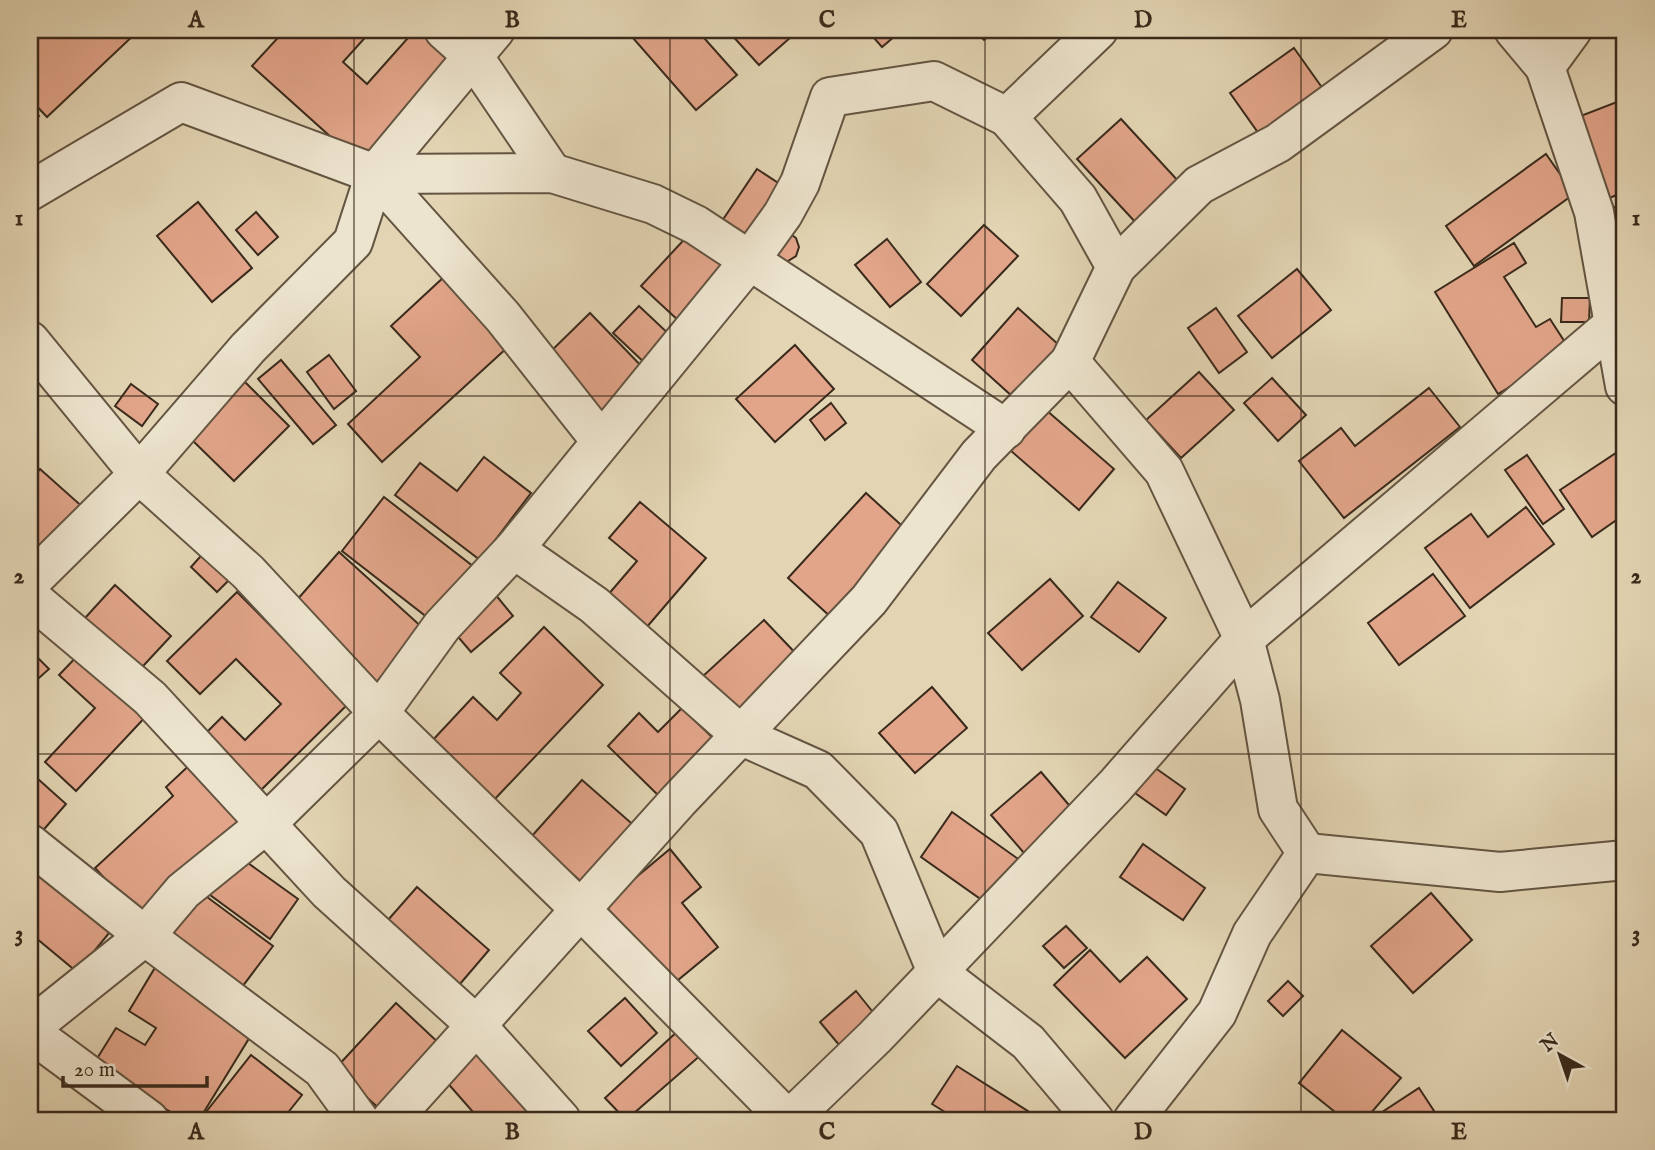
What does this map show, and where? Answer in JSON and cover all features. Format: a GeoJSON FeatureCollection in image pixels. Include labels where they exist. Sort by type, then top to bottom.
{"type":"FeatureCollection","features":[{"type":"Feature","properties":{"kind":"street"},"geometry":{"type":"LineString","coordinates":[[444,30],[484,43],[552,173]]}},
{"type":"Feature","properties":{"kind":"street"},"geometry":{"type":"LineString","coordinates":[[1007,117],[1098,30]]}},
{"type":"Feature","properties":{"kind":"street"},"geometry":{"type":"LineString","coordinates":[[391,1120],[679,800],[869,600],[979,455],[1070,362],[1116,267],[1199,185],[1278,143],[1433,30]]}},
{"type":"Feature","properties":{"kind":"street"},"geometry":{"type":"LineString","coordinates":[[1514,30],[1545,67],[1594,212],[1625,386]]}},
{"type":"Feature","properties":{"kind":"street"},"geometry":{"type":"LineString","coordinates":[[1545,67],[1572,30]]}},
{"type":"Feature","properties":{"kind":"street"},"geometry":{"type":"LineString","coordinates":[[30,582],[139,474],[248,348],[353,242],[375,174],[484,43]]}},
{"type":"Feature","properties":{"kind":"street"},"geometry":{"type":"LineString","coordinates":[[149,1120],[30,1030],[145,936],[183,891],[266,824],[379,713],[442,626],[514,549],[750,260],[800,183],[830,97],[934,80],[1007,117],[1078,198],[1116,267]]}},
{"type":"Feature","properties":{"kind":"street"},"geometry":{"type":"LineString","coordinates":[[30,191],[181,102],[375,174],[552,173],[653,204],[696,225],[1006,429]]}},
{"type":"Feature","properties":{"kind":"street"},"geometry":{"type":"LineString","coordinates":[[375,174],[503,317],[601,441]]}},
{"type":"Feature","properties":{"kind":"street"},"geometry":{"type":"LineString","coordinates":[[30,341],[139,474],[248,572],[379,713],[581,910],[789,1120],[937,972],[1115,786],[1244,639],[1613,325]]}},
{"type":"Feature","properties":{"kind":"street"},"geometry":{"type":"LineString","coordinates":[[1070,362],[1164,471],[1244,639],[1260,700],[1278,810],[1307,853]]}},
{"type":"Feature","properties":{"kind":"street"},"geometry":{"type":"LineString","coordinates":[[514,549],[594,605],[742,736],[818,770],[879,832],[937,972],[1028,1042],[1094,1120]]}},
{"type":"Feature","properties":{"kind":"street"},"geometry":{"type":"LineString","coordinates":[[30,597],[150,698],[329,892],[475,1024],[561,1120]]}},
{"type":"Feature","properties":{"kind":"street"},"geometry":{"type":"LineString","coordinates":[[30,844],[145,936],[322,1069],[359,1120]]}},
{"type":"Feature","properties":{"kind":"street"},"geometry":{"type":"LineString","coordinates":[[1307,853],[1500,872],[1625,860]]}},
{"type":"Feature","properties":{"kind":"street"},"geometry":{"type":"LineString","coordinates":[[1133,1120],[1217,1013],[1252,934],[1307,853]]}},
{"type":"Feature","properties":{"kind":"building"},"geometry":{"type":"Polygon","coordinates":[[[30,30],[137,32],[47,117],[30,99],[30,30]]]}},
{"type":"Feature","properties":{"kind":"building"},"geometry":{"type":"Polygon","coordinates":[[[285,30],[372,30],[343,62],[367,84],[415,30],[433,30],[462,56],[362,165],[252,66],[285,30]]]}},
{"type":"Feature","properties":{"kind":"building"},"geometry":{"type":"Polygon","coordinates":[[[626,30],[697,30],[737,75],[696,110],[626,30]]]}},
{"type":"Feature","properties":{"kind":"building"},"geometry":{"type":"Polygon","coordinates":[[[799,30],[759,65],[729,32],[799,30]]]}},
{"type":"Feature","properties":{"kind":"building"},"geometry":{"type":"Polygon","coordinates":[[[867,30],[902,30],[882,47],[867,30]]]}},
{"type":"Feature","properties":{"kind":"building"},"geometry":{"type":"Polygon","coordinates":[[[974,30],[996,30],[984,40],[974,30]]]}},
{"type":"Feature","properties":{"kind":"building"},"geometry":{"type":"Polygon","coordinates":[[[1294,48],[1328,96],[1264,141],[1230,93],[1294,48]]]}},
{"type":"Feature","properties":{"kind":"building"},"geometry":{"type":"Polygon","coordinates":[[[1622,100],[1625,108],[1625,191],[1610,198],[1578,117],[1622,100]]]}},
{"type":"Feature","properties":{"kind":"building"},"geometry":{"type":"Polygon","coordinates":[[[30,108],[39,116],[30,126],[30,108]]]}},
{"type":"Feature","properties":{"kind":"building"},"geometry":{"type":"Polygon","coordinates":[[[1121,119],[1180,183],[1137,224],[1077,159],[1121,119]]]}},
{"type":"Feature","properties":{"kind":"building"},"geometry":{"type":"Polygon","coordinates":[[[1546,154],[1574,194],[1474,266],[1446,226],[1546,154]]]}},
{"type":"Feature","properties":{"kind":"building"},"geometry":{"type":"Polygon","coordinates":[[[757,169],[789,190],[753,245],[720,224],[757,169]]]}},
{"type":"Feature","properties":{"kind":"building"},"geometry":{"type":"Polygon","coordinates":[[[198,202],[252,268],[212,302],[157,236],[198,202]]]}},
{"type":"Feature","properties":{"kind":"building"},"geometry":{"type":"Polygon","coordinates":[[[1625,203],[1625,285],[1597,214],[1625,203]]]}},
{"type":"Feature","properties":{"kind":"building"},"geometry":{"type":"Polygon","coordinates":[[[256,212],[278,237],[258,255],[236,230],[256,212]]]}},
{"type":"Feature","properties":{"kind":"building"},"geometry":{"type":"Polygon","coordinates":[[[984,225],[1018,256],[961,316],[927,284],[984,225]]]}},
{"type":"Feature","properties":{"kind":"building"},"geometry":{"type":"Polygon","coordinates":[[[693,230],[731,266],[679,321],[641,286],[693,230]]]}},
{"type":"Feature","properties":{"kind":"building"},"geometry":{"type":"Polygon","coordinates":[[[788,232],[796,238],[799,247],[796,256],[788,261],[778,261],[771,238],[788,232]]]}},
{"type":"Feature","properties":{"kind":"building"},"geometry":{"type":"Polygon","coordinates":[[[887,239],[921,282],[890,307],[855,265],[887,239]]]}},
{"type":"Feature","properties":{"kind":"building"},"geometry":{"type":"Polygon","coordinates":[[[1514,243],[1526,263],[1504,277],[1536,327],[1550,319],[1570,350],[1498,394],[1435,292],[1514,243]]]}},
{"type":"Feature","properties":{"kind":"building"},"geometry":{"type":"Polygon","coordinates":[[[1297,269],[1331,310],[1272,358],[1238,316],[1297,269]]]}},
{"type":"Feature","properties":{"kind":"building"},"geometry":{"type":"Polygon","coordinates":[[[445,276],[509,346],[382,462],[348,424],[420,357],[391,326],[445,276]]]}},
{"type":"Feature","properties":{"kind":"building"},"geometry":{"type":"Polygon","coordinates":[[[1562,298],[1590,298],[1589,322],[1561,322],[1562,298]]]}},
{"type":"Feature","properties":{"kind":"building"},"geometry":{"type":"Polygon","coordinates":[[[639,306],[673,338],[648,366],[613,333],[639,306]]]}},
{"type":"Feature","properties":{"kind":"building"},"geometry":{"type":"Polygon","coordinates":[[[1018,308],[1060,346],[1013,397],[972,360],[1018,308]]]}},
{"type":"Feature","properties":{"kind":"building"},"geometry":{"type":"Polygon","coordinates":[[[1216,308],[1247,352],[1219,373],[1188,328],[1216,308]]]}},
{"type":"Feature","properties":{"kind":"building"},"geometry":{"type":"Polygon","coordinates":[[[590,313],[649,374],[603,419],[544,358],[590,313]]]}},
{"type":"Feature","properties":{"kind":"building"},"geometry":{"type":"Polygon","coordinates":[[[795,345],[834,389],[775,442],[736,399],[795,345]]]}},
{"type":"Feature","properties":{"kind":"building"},"geometry":{"type":"Polygon","coordinates":[[[329,355],[356,391],[334,409],[307,372],[329,355]]]}},
{"type":"Feature","properties":{"kind":"building"},"geometry":{"type":"Polygon","coordinates":[[[281,360],[336,425],[313,444],[258,379],[281,360]]]}},
{"type":"Feature","properties":{"kind":"building"},"geometry":{"type":"Polygon","coordinates":[[[1199,372],[1234,410],[1181,458],[1146,420],[1199,372]]]}},
{"type":"Feature","properties":{"kind":"building"},"geometry":{"type":"Polygon","coordinates":[[[1272,378],[1306,415],[1278,441],[1244,403],[1272,378]]]}},
{"type":"Feature","properties":{"kind":"building"},"geometry":{"type":"Polygon","coordinates":[[[245,382],[289,426],[234,481],[190,438],[245,382]]]}},
{"type":"Feature","properties":{"kind":"building"},"geometry":{"type":"Polygon","coordinates":[[[131,384],[158,404],[142,426],[115,406],[131,384]]]}},
{"type":"Feature","properties":{"kind":"building"},"geometry":{"type":"Polygon","coordinates":[[[1429,388],[1460,427],[1344,518],[1299,461],[1341,428],[1355,446],[1429,388]]]}},
{"type":"Feature","properties":{"kind":"building"},"geometry":{"type":"Polygon","coordinates":[[[831,403],[846,423],[825,440],[810,420],[831,403]]]}},
{"type":"Feature","properties":{"kind":"building"},"geometry":{"type":"Polygon","coordinates":[[[1045,409],[1114,469],[1079,510],[1010,450],[1045,409]]]}},
{"type":"Feature","properties":{"kind":"building"},"geometry":{"type":"Polygon","coordinates":[[[1622,449],[1625,454],[1625,514],[1592,537],[1560,490],[1622,449]]]}},
{"type":"Feature","properties":{"kind":"building"},"geometry":{"type":"Polygon","coordinates":[[[1527,455],[1564,509],[1543,524],[1505,470],[1527,455]]]}},
{"type":"Feature","properties":{"kind":"building"},"geometry":{"type":"Polygon","coordinates":[[[484,457],[531,493],[480,560],[395,495],[420,463],[457,491],[484,457]]]}},
{"type":"Feature","properties":{"kind":"building"},"geometry":{"type":"Polygon","coordinates":[[[40,469],[86,510],[30,572],[30,481],[40,469]]]}},
{"type":"Feature","properties":{"kind":"building"},"geometry":{"type":"Polygon","coordinates":[[[866,493],[911,534],[833,619],[788,578],[866,493]]]}},
{"type":"Feature","properties":{"kind":"building"},"geometry":{"type":"Polygon","coordinates":[[[384,497],[474,567],[432,621],[342,551],[384,497]]]}},
{"type":"Feature","properties":{"kind":"building"},"geometry":{"type":"Polygon","coordinates":[[[640,502],[706,558],[646,628],[607,596],[637,561],[609,538],[640,502]]]}},
{"type":"Feature","properties":{"kind":"building"},"geometry":{"type":"Polygon","coordinates":[[[1526,507],[1554,544],[1470,608],[1425,548],[1471,514],[1488,537],[1526,507]]]}},
{"type":"Feature","properties":{"kind":"building"},"geometry":{"type":"Polygon","coordinates":[[[208,548],[235,574],[217,592],[191,567],[208,548]]]}},
{"type":"Feature","properties":{"kind":"building"},"geometry":{"type":"Polygon","coordinates":[[[339,552],[424,629],[373,686],[289,609],[339,552]]]}},
{"type":"Feature","properties":{"kind":"building"},"geometry":{"type":"Polygon","coordinates":[[[1433,574],[1465,616],[1399,665],[1368,623],[1433,574]]]}},
{"type":"Feature","properties":{"kind":"building"},"geometry":{"type":"Polygon","coordinates":[[[1050,579],[1083,616],[1022,670],[988,633],[1050,579]]]}},
{"type":"Feature","properties":{"kind":"building"},"geometry":{"type":"Polygon","coordinates":[[[1118,582],[1166,618],[1139,652],[1091,617],[1118,582]]]}},
{"type":"Feature","properties":{"kind":"building"},"geometry":{"type":"Polygon","coordinates":[[[115,585],[171,636],[131,679],[76,628],[115,585]]]}},
{"type":"Feature","properties":{"kind":"building"},"geometry":{"type":"Polygon","coordinates":[[[490,588],[513,616],[471,652],[448,625],[490,588]]]}},
{"type":"Feature","properties":{"kind":"building"},"geometry":{"type":"Polygon","coordinates":[[[237,592],[348,704],[252,799],[196,743],[222,717],[245,740],[281,704],[236,659],[200,694],[167,661],[237,592]]]}},
{"type":"Feature","properties":{"kind":"building"},"geometry":{"type":"Polygon","coordinates":[[[764,620],[802,660],[740,717],[702,677],[764,620]]]}},
{"type":"Feature","properties":{"kind":"building"},"geometry":{"type":"Polygon","coordinates":[[[544,627],[603,685],[493,801],[431,742],[473,697],[497,720],[521,693],[500,673],[544,627]]]}},
{"type":"Feature","properties":{"kind":"building"},"geometry":{"type":"Polygon","coordinates":[[[83,650],[150,712],[76,791],[45,762],[95,708],[59,675],[83,650]]]}},
{"type":"Feature","properties":{"kind":"building"},"geometry":{"type":"Polygon","coordinates":[[[32,652],[49,669],[30,686],[30,654],[32,652]]]}},
{"type":"Feature","properties":{"kind":"building"},"geometry":{"type":"Polygon","coordinates":[[[932,687],[967,728],[915,773],[879,733],[932,687]]]}},
{"type":"Feature","properties":{"kind":"building"},"geometry":{"type":"Polygon","coordinates":[[[682,708],[718,743],[662,799],[608,746],[639,713],[658,732],[682,708]]]}},
{"type":"Feature","properties":{"kind":"building"},"geometry":{"type":"Polygon","coordinates":[[[197,758],[253,818],[143,920],[95,868],[173,796],[166,787],[197,758]]]}},
{"type":"Feature","properties":{"kind":"building"},"geometry":{"type":"Polygon","coordinates":[[[1154,767],[1185,789],[1166,815],[1135,793],[1154,767]]]}},
{"type":"Feature","properties":{"kind":"building"},"geometry":{"type":"Polygon","coordinates":[[[1041,772],[1074,811],[1024,853],[991,815],[1041,772]]]}},
{"type":"Feature","properties":{"kind":"building"},"geometry":{"type":"Polygon","coordinates":[[[38,779],[66,804],[39,835],[30,827],[30,788],[38,779]]]}},
{"type":"Feature","properties":{"kind":"building"},"geometry":{"type":"Polygon","coordinates":[[[582,780],[638,829],[586,886],[531,837],[582,780]]]}},
{"type":"Feature","properties":{"kind":"building"},"geometry":{"type":"Polygon","coordinates":[[[952,812],[1021,861],[989,905],[921,857],[952,812]]]}},
{"type":"Feature","properties":{"kind":"building"},"geometry":{"type":"Polygon","coordinates":[[[1143,844],[1205,888],[1183,920],[1120,877],[1143,844]]]}},
{"type":"Feature","properties":{"kind":"building"},"geometry":{"type":"Polygon","coordinates":[[[670,849],[701,887],[682,903],[718,947],[672,985],[604,904],[670,849]]]}},
{"type":"Feature","properties":{"kind":"building"},"geometry":{"type":"Polygon","coordinates":[[[234,853],[298,899],[270,939],[206,892],[234,853]]]}},
{"type":"Feature","properties":{"kind":"building"},"geometry":{"type":"Polygon","coordinates":[[[30,865],[110,932],[77,972],[30,933],[30,865]]]}},
{"type":"Feature","properties":{"kind":"building"},"geometry":{"type":"Polygon","coordinates":[[[417,887],[489,950],[454,991],[381,928],[417,887]]]}},
{"type":"Feature","properties":{"kind":"building"},"geometry":{"type":"Polygon","coordinates":[[[1431,893],[1472,940],[1413,993],[1371,946],[1431,893]]]}},
{"type":"Feature","properties":{"kind":"building"},"geometry":{"type":"Polygon","coordinates":[[[203,894],[273,946],[239,991],[169,939],[203,894]]]}},
{"type":"Feature","properties":{"kind":"building"},"geometry":{"type":"Polygon","coordinates":[[[1066,926],[1087,948],[1064,968],[1043,946],[1066,926]]]}},
{"type":"Feature","properties":{"kind":"building"},"geometry":{"type":"Polygon","coordinates":[[[1090,950],[1120,982],[1147,957],[1187,999],[1125,1058],[1054,985],[1090,950]]]}},
{"type":"Feature","properties":{"kind":"building"},"geometry":{"type":"Polygon","coordinates":[[[156,966],[256,1027],[199,1120],[184,1120],[93,1065],[116,1028],[145,1045],[156,1028],[129,1011],[156,966]]]}},
{"type":"Feature","properties":{"kind":"building"},"geometry":{"type":"Polygon","coordinates":[[[1288,981],[1303,996],[1283,1016],[1268,1001],[1288,981]]]}},
{"type":"Feature","properties":{"kind":"building"},"geometry":{"type":"Polygon","coordinates":[[[856,991],[876,1016],[840,1046],[820,1022],[856,991]]]}},
{"type":"Feature","properties":{"kind":"building"},"geometry":{"type":"Polygon","coordinates":[[[625,998],[657,1033],[621,1066],[588,1031],[625,998]]]}},
{"type":"Feature","properties":{"kind":"building"},"geometry":{"type":"Polygon","coordinates":[[[396,1003],[442,1046],[382,1111],[335,1069],[396,1003]]]}},
{"type":"Feature","properties":{"kind":"building"},"geometry":{"type":"Polygon","coordinates":[[[679,1030],[702,1054],[626,1120],[605,1098],[679,1030]]]}},
{"type":"Feature","properties":{"kind":"building"},"geometry":{"type":"Polygon","coordinates":[[[1342,1030],[1401,1078],[1365,1120],[1345,1120],[1299,1083],[1342,1030]]]}},
{"type":"Feature","properties":{"kind":"building"},"geometry":{"type":"Polygon","coordinates":[[[485,1044],[551,1120],[480,1120],[444,1079],[485,1044]]]}},
{"type":"Feature","properties":{"kind":"building"},"geometry":{"type":"Polygon","coordinates":[[[251,1055],[302,1095],[282,1120],[217,1120],[206,1112],[251,1055]]]}},
{"type":"Feature","properties":{"kind":"building"},"geometry":{"type":"Polygon","coordinates":[[[957,1066],[1042,1120],[958,1120],[932,1104],[957,1066]]]}},
{"type":"Feature","properties":{"kind":"building"},"geometry":{"type":"Polygon","coordinates":[[[1419,1088],[1440,1120],[1370,1120],[1419,1088]]]}},
{"type":"Feature","properties":{"kind":"building"},"geometry":{"type":"Polygon","coordinates":[[[421,1107],[434,1120],[408,1120],[421,1107]]]}}]}
